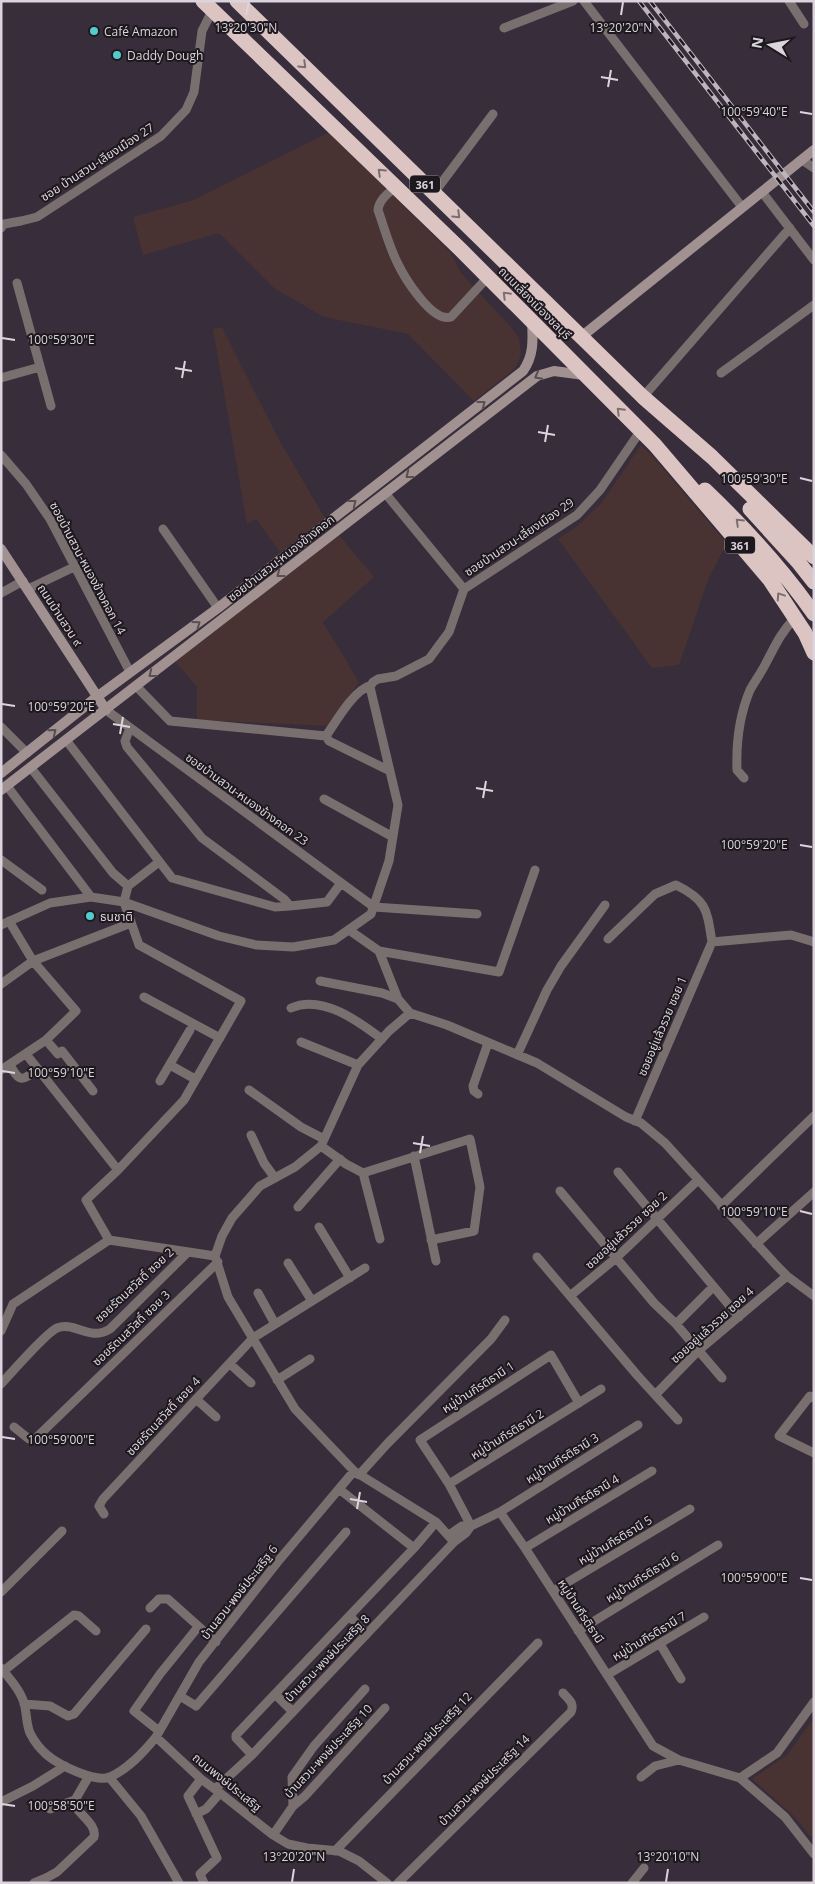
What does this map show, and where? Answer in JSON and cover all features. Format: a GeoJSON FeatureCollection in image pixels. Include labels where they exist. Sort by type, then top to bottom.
{"type":"FeatureCollection","features":[{"type":"Feature","properties":{"kind":"highway","name":"ถนนเลี่ยงเมืองชลบุรี"},"geometry":{"type":"LineString","coordinates":[[238,1],[647,402],[712,456],[814,557]]}},
{"type":"Feature","properties":{"kind":"highway","name":"ถนนเลี่ยงเมืองชลบุรี"},"geometry":{"type":"LineString","coordinates":[[208,5],[488,277],[641,430],[770,580],[795,618],[814,653]]}},
{"type":"Feature","properties":{"kind":"highway"},"geometry":{"type":"LineString","coordinates":[[647,402],[769,529],[814,582]]}},
{"type":"Feature","properties":{"kind":"highway"},"geometry":{"type":"LineString","coordinates":[[655,445],[746,529],[793,584],[814,614]]}},
{"type":"Feature","properties":{"kind":"main road"},"geometry":{"type":"LineString","coordinates":[[581,337],[814,150]]}},
{"type":"Feature","properties":{"kind":"main road","name":"ซอยบ้านสวน-หนองข้างคอก"},"geometry":{"type":"LineString","coordinates":[[1,773],[98,696],[218,608],[523,371],[528,364],[533,346],[532,321]]}},
{"type":"Feature","properties":{"kind":"main road","name":"ซอยบ้านสวน-หนองข้างคอก"},"geometry":{"type":"LineString","coordinates":[[4,788],[537,376],[554,371],[585,375]]}},
{"type":"Feature","properties":{"kind":"main road","name":"ถนนบ้านสวน ๙"},"geometry":{"type":"LineString","coordinates":[[1,549],[106,710]]}},
{"type":"Feature","properties":{"kind":"street"},"geometry":{"type":"LineString","coordinates":[[504,28],[573,1]]}},
{"type":"Feature","properties":{"kind":"street"},"geometry":{"type":"LineString","coordinates":[[584,1],[742,207]]}},
{"type":"Feature","properties":{"kind":"street"},"geometry":{"type":"LineString","coordinates":[[789,1],[804,24]]}},
{"type":"Feature","properties":{"kind":"street","name":"ซอย บ้านสวน-เลียงเมือง 27"},"geometry":{"type":"LineString","coordinates":[[1,228],[4,224],[21,222],[36,217],[161,136],[186,110],[194,92],[202,31],[208,5]]}},
{"type":"Feature","properties":{"kind":"street"},"geometry":{"type":"LineString","coordinates":[[434,193],[493,114]]}},
{"type":"Feature","properties":{"kind":"street"},"geometry":{"type":"LineString","coordinates":[[802,160],[814,168]]}},
{"type":"Feature","properties":{"kind":"street"},"geometry":{"type":"LineString","coordinates":[[396,187],[386,195],[379,204],[378,210],[396,261],[425,304],[438,316],[443,318],[452,317],[488,277]]}},
{"type":"Feature","properties":{"kind":"street"},"geometry":{"type":"LineString","coordinates":[[762,192],[814,260]]}},
{"type":"Feature","properties":{"kind":"street"},"geometry":{"type":"LineString","coordinates":[[647,402],[790,228]]}},
{"type":"Feature","properties":{"kind":"street"},"geometry":{"type":"LineString","coordinates":[[17,283],[51,406]]}},
{"type":"Feature","properties":{"kind":"street"},"geometry":{"type":"LineString","coordinates":[[721,373],[814,305]]}},
{"type":"Feature","properties":{"kind":"street"},"geometry":{"type":"LineString","coordinates":[[1,378],[40,367]]}},
{"type":"Feature","properties":{"kind":"street","name":"ซอยบ้านสวน-เลี่ยงเมือง 29"},"geometry":{"type":"LineString","coordinates":[[326,736],[357,693],[365,687],[371,688],[378,679],[396,676],[429,659],[448,632],[464,589],[576,515],[600,490],[641,430]]}},
{"type":"Feature","properties":{"kind":"street","name":"ซอยบ้านสวน-หนองข้างคอก 14"},"geometry":{"type":"LineString","coordinates":[[1,455],[26,484],[50,519],[130,672]]}},
{"type":"Feature","properties":{"kind":"street"},"geometry":{"type":"LineString","coordinates":[[385,493],[464,589]]}},
{"type":"Feature","properties":{"kind":"street"},"geometry":{"type":"LineString","coordinates":[[163,529],[218,608]]}},
{"type":"Feature","properties":{"kind":"street"},"geometry":{"type":"LineString","coordinates":[[1,593],[74,568]]}},
{"type":"Feature","properties":{"kind":"street"},"geometry":{"type":"LineString","coordinates":[[744,778],[736,770],[740,717],[751,690],[774,645],[784,629],[795,618]]}},
{"type":"Feature","properties":{"kind":"street"},"geometry":{"type":"LineString","coordinates":[[136,686],[170,722],[326,736],[329,741],[390,771]]}},
{"type":"Feature","properties":{"kind":"street"},"geometry":{"type":"LineString","coordinates":[[1,1070],[46,1040],[76,1011],[5,923],[50,903],[91,896],[124,902],[219,936],[256,945],[292,947],[334,940],[372,914],[389,861],[398,805],[371,688]]}},
{"type":"Feature","properties":{"kind":"street","name":"ซอยบ้านสวน-หนองข้างคอก 23"},"geometry":{"type":"LineString","coordinates":[[106,710],[374,907]]}},
{"type":"Feature","properties":{"kind":"street"},"geometry":{"type":"LineString","coordinates":[[1,727],[27,753]]}},
{"type":"Feature","properties":{"kind":"street"},"geometry":{"type":"LineString","coordinates":[[130,728],[125,741],[127,747],[202,838],[284,899],[290,906]]}},
{"type":"Feature","properties":{"kind":"street"},"geometry":{"type":"LineString","coordinates":[[66,740],[172,878],[275,906],[327,902],[341,883]]}},
{"type":"Feature","properties":{"kind":"street"},"geometry":{"type":"LineString","coordinates":[[31,768],[113,874],[128,886]]}},
{"type":"Feature","properties":{"kind":"street"},"geometry":{"type":"LineString","coordinates":[[4,788],[91,896]]}},
{"type":"Feature","properties":{"kind":"street"},"geometry":{"type":"LineString","coordinates":[[324,799],[393,837]]}},
{"type":"Feature","properties":{"kind":"street"},"geometry":{"type":"LineString","coordinates":[[1,860],[42,890]]}},
{"type":"Feature","properties":{"kind":"street"},"geometry":{"type":"LineString","coordinates":[[109,1240],[86,1200],[118,1170],[184,1100],[241,1001],[138,945],[124,902],[128,886],[159,862]]}},
{"type":"Feature","properties":{"kind":"street"},"geometry":{"type":"LineString","coordinates":[[349,930],[379,950],[498,972],[535,870]]}},
{"type":"Feature","properties":{"kind":"street"},"geometry":{"type":"LineString","coordinates":[[608,939],[655,894],[676,885],[693,893],[708,911],[712,942],[790,935],[814,942]]}},
{"type":"Feature","properties":{"kind":"street"},"geometry":{"type":"LineString","coordinates":[[517,1055],[547,990],[561,966],[605,905]]}},
{"type":"Feature","properties":{"kind":"street"},"geometry":{"type":"LineString","coordinates":[[374,907],[477,914]]}},
{"type":"Feature","properties":{"kind":"street"},"geometry":{"type":"LineString","coordinates":[[1,984],[33,960],[131,922]]}},
{"type":"Feature","properties":{"kind":"street","name":"ซอยอยู่แล้วรวย ซอย 1"},"geometry":{"type":"LineString","coordinates":[[635,1121],[712,942]]}},
{"type":"Feature","properties":{"kind":"street"},"geometry":{"type":"LineString","coordinates":[[379,950],[398,999],[410,1012],[447,1025],[537,1063],[626,1117],[641,1123],[665,1143],[787,1276],[814,1296]]}},
{"type":"Feature","properties":{"kind":"street"},"geometry":{"type":"LineString","coordinates":[[320,981],[382,993],[398,999]]}},
{"type":"Feature","properties":{"kind":"street"},"geometry":{"type":"LineString","coordinates":[[144,997],[220,1038]]}},
{"type":"Feature","properties":{"kind":"street"},"geometry":{"type":"LineString","coordinates":[[292,1008],[301,1004],[326,1008],[361,1023],[382,1039]]}},
{"type":"Feature","properties":{"kind":"street"},"geometry":{"type":"LineString","coordinates":[[410,1012],[358,1065],[322,1142],[295,1167],[260,1186],[232,1218],[222,1236],[216,1259],[228,1297],[295,1409],[357,1473],[436,1522],[451,1538],[466,1533],[471,1526],[500,1512]]}},
{"type":"Feature","properties":{"kind":"street"},"geometry":{"type":"LineString","coordinates":[[160,1081],[190,1030]]}},
{"type":"Feature","properties":{"kind":"street"},"geometry":{"type":"LineString","coordinates":[[46,1040],[58,1054],[62,1051],[93,1091]]}},
{"type":"Feature","properties":{"kind":"street"},"geometry":{"type":"LineString","coordinates":[[301,1042],[358,1065]]}},
{"type":"Feature","properties":{"kind":"street"},"geometry":{"type":"LineString","coordinates":[[478,1094],[474,1091],[473,1086],[488,1043]]}},
{"type":"Feature","properties":{"kind":"street"},"geometry":{"type":"LineString","coordinates":[[26,1054],[118,1170]]}},
{"type":"Feature","properties":{"kind":"street"},"geometry":{"type":"LineString","coordinates":[[170,1064],[195,1079]]}},
{"type":"Feature","properties":{"kind":"street"},"geometry":{"type":"LineString","coordinates":[[10,1065],[16,1076],[20,1079],[26,1078],[38,1069]]}},
{"type":"Feature","properties":{"kind":"street"},"geometry":{"type":"LineString","coordinates":[[250,1090],[322,1142],[340,1159],[363,1172],[380,1239]]}},
{"type":"Feature","properties":{"kind":"street"},"geometry":{"type":"LineString","coordinates":[[721,1206],[814,1116]]}},
{"type":"Feature","properties":{"kind":"street"},"geometry":{"type":"LineString","coordinates":[[251,1135],[264,1163],[275,1178]]}},
{"type":"Feature","properties":{"kind":"street"},"geometry":{"type":"LineString","coordinates":[[363,1172],[470,1139],[480,1187],[474,1231],[431,1240]]}},
{"type":"Feature","properties":{"kind":"street"},"geometry":{"type":"LineString","coordinates":[[414,1156],[436,1261]]}},
{"type":"Feature","properties":{"kind":"street"},"geometry":{"type":"LineString","coordinates":[[298,1207],[340,1159]]}},
{"type":"Feature","properties":{"kind":"street"},"geometry":{"type":"LineString","coordinates":[[618,1172],[739,1317]]}},
{"type":"Feature","properties":{"kind":"street","name":"ซอยอยู่แล้วรวย ซอย 2"},"geometry":{"type":"LineString","coordinates":[[570,1296],[616,1258],[698,1180]]}},
{"type":"Feature","properties":{"kind":"street"},"geometry":{"type":"LineString","coordinates":[[560,1191],[654,1303],[676,1324],[722,1378]]}},
{"type":"Feature","properties":{"kind":"street"},"geometry":{"type":"LineString","coordinates":[[756,1244],[814,1192]]}},
{"type":"Feature","properties":{"kind":"street"},"geometry":{"type":"LineString","coordinates":[[319,1227],[350,1278]]}},
{"type":"Feature","properties":{"kind":"street"},"geometry":{"type":"LineString","coordinates":[[1,1331],[13,1304],[109,1240],[188,1252],[216,1259]]}},
{"type":"Feature","properties":{"kind":"street","name":"ซอยรัตนสวัสดิ์ ซอย 2"},"geometry":{"type":"LineString","coordinates":[[1,1384],[55,1329],[68,1327],[97,1334],[104,1333],[110,1329],[188,1252]]}},
{"type":"Feature","properties":{"kind":"street"},"geometry":{"type":"LineString","coordinates":[[537,1257],[637,1375],[678,1420]]}},
{"type":"Feature","properties":{"kind":"street","name":"ซอยรัตนสวัสดิ์ ซอย 3"},"geometry":{"type":"LineString","coordinates":[[14,1427],[29,1439],[34,1439],[62,1414],[216,1259]]}},
{"type":"Feature","properties":{"kind":"street"},"geometry":{"type":"LineString","coordinates":[[288,1263],[312,1301]]}},
{"type":"Feature","properties":{"kind":"street","name":"ซอยรัตนสวัสดิ์ ซอย 4"},"geometry":{"type":"LineString","coordinates":[[104,1514],[99,1506],[103,1499],[253,1338],[365,1268]]}},
{"type":"Feature","properties":{"kind":"street","name":"ซอยอยู่แล้วรวย ซอย 4"},"geometry":{"type":"LineString","coordinates":[[656,1394],[699,1350],[787,1276]]}},
{"type":"Feature","properties":{"kind":"street"},"geometry":{"type":"LineString","coordinates":[[676,1324],[713,1286]]}},
{"type":"Feature","properties":{"kind":"street"},"geometry":{"type":"LineString","coordinates":[[258,1293],[275,1324]]}},
{"type":"Feature","properties":{"kind":"street","name":"บ้านสวน-พงษ์ประเสริฐ 6"},"geometry":{"type":"LineString","coordinates":[[158,1734],[200,1662],[280,1559],[339,1489],[387,1444],[491,1339],[505,1320]]}},
{"type":"Feature","properties":{"kind":"street","name":"หมู่บ้านกีรติธานี 1"},"geometry":{"type":"LineString","coordinates":[[449,1484],[420,1440],[551,1355],[579,1403]]}},
{"type":"Feature","properties":{"kind":"street"},"geometry":{"type":"LineString","coordinates":[[277,1380],[310,1359]]}},
{"type":"Feature","properties":{"kind":"street"},"geometry":{"type":"LineString","coordinates":[[230,1364],[250,1382]]}},
{"type":"Feature","properties":{"kind":"street","name":"หมู่บ้านกีรติธานี 2"},"geometry":{"type":"LineString","coordinates":[[449,1484],[601,1389]]}},
{"type":"Feature","properties":{"kind":"street"},"geometry":{"type":"LineString","coordinates":[[814,1398],[810,1396],[779,1436],[814,1453]]}},
{"type":"Feature","properties":{"kind":"street"},"geometry":{"type":"LineString","coordinates":[[196,1399],[216,1417]]}},
{"type":"Feature","properties":{"kind":"street","name":"หมู่บ้านกีรติธานี 3"},"geometry":{"type":"LineString","coordinates":[[500,1512],[638,1425]]}},
{"type":"Feature","properties":{"kind":"street","name":"หมู่บ้านกีรติธานี 4"},"geometry":{"type":"LineString","coordinates":[[525,1548],[652,1471]]}},
{"type":"Feature","properties":{"kind":"street"},"geometry":{"type":"LineString","coordinates":[[449,1484],[471,1526]]}},
{"type":"Feature","properties":{"kind":"street"},"geometry":{"type":"LineString","coordinates":[[339,1489],[414,1548]]}},
{"type":"Feature","properties":{"kind":"street","name":"หมู่บ้านกีรติธานี 5"},"geometry":{"type":"LineString","coordinates":[[553,1591],[690,1509]]}},
{"type":"Feature","properties":{"kind":"street","name":"หมู่บ้านกีรติธานี"},"geometry":{"type":"LineString","coordinates":[[500,1512],[653,1746],[679,1760],[740,1778]]}},
{"type":"Feature","properties":{"kind":"street"},"geometry":{"type":"LineString","coordinates":[[252,1754],[236,1737],[414,1548],[436,1522]]}},
{"type":"Feature","properties":{"kind":"street"},"geometry":{"type":"LineString","coordinates":[[1,1592],[62,1531]]}},
{"type":"Feature","properties":{"kind":"street"},"geometry":{"type":"LineString","coordinates":[[180,1696],[196,1706],[346,1532]]}},
{"type":"Feature","properties":{"kind":"street","name":"บ้านสวน-พงษ์ประเสริฐ 8"},"geometry":{"type":"LineString","coordinates":[[196,1814],[206,1809],[218,1791],[366,1635],[451,1538]]}},
{"type":"Feature","properties":{"kind":"street","name":"หมู่บ้านกีรติธานี 6"},"geometry":{"type":"LineString","coordinates":[[578,1631],[718,1545]]}},
{"type":"Feature","properties":{"kind":"street"},"geometry":{"type":"LineString","coordinates":[[150,1608],[159,1599],[168,1600],[184,1612],[216,1642]]}},
{"type":"Feature","properties":{"kind":"street"},"geometry":{"type":"LineString","coordinates":[[96,1631],[79,1616],[74,1615],[2,1671],[19,1691],[30,1732],[37,1744],[46,1754],[65,1766],[98,1779],[109,1777],[137,1759],[158,1734]]}},
{"type":"Feature","properties":{"kind":"street"},"geometry":{"type":"LineString","coordinates":[[350,1616],[366,1635]]}},
{"type":"Feature","properties":{"kind":"street","name":"หมู่บ้านกีรติธานี 7"},"geometry":{"type":"LineString","coordinates":[[607,1675],[704,1617]]}},
{"type":"Feature","properties":{"kind":"street","name":"ถนนพงษ์ประเสริฐ"},"geometry":{"type":"LineString","coordinates":[[198,1627],[160,1674],[134,1711],[201,1780],[218,1791],[273,1836],[288,1844],[335,1851],[359,1861],[387,1883]]}},
{"type":"Feature","properties":{"kind":"street"},"geometry":{"type":"LineString","coordinates":[[24,1704],[50,1706],[68,1716],[74,1714],[146,1629]]}},
{"type":"Feature","properties":{"kind":"street","name":"บ้านสวน-พงษ์ประเสริฐ 12"},"geometry":{"type":"LineString","coordinates":[[335,1851],[538,1643]]}},
{"type":"Feature","properties":{"kind":"street"},"geometry":{"type":"LineString","coordinates":[[660,1644],[681,1679]]}},
{"type":"Feature","properties":{"kind":"street"},"geometry":{"type":"LineString","coordinates":[[293,1806],[292,1777],[314,1746],[365,1689]]}},
{"type":"Feature","properties":{"kind":"street","name":"บ้านสวน-พงษ์ประเสริฐ 14"},"geometry":{"type":"LineString","coordinates":[[398,1883],[571,1712],[573,1708],[572,1703],[563,1693]]}},
{"type":"Feature","properties":{"kind":"street"},"geometry":{"type":"LineString","coordinates":[[276,1695],[293,1712]]}},
{"type":"Feature","properties":{"kind":"street"},"geometry":{"type":"LineString","coordinates":[[814,1702],[777,1753],[740,1778],[785,1817],[814,1854]]}},
{"type":"Feature","properties":{"kind":"street","name":"บ้านสวน-พงษ์ประเสริฐ 10"},"geometry":{"type":"LineString","coordinates":[[273,1836],[293,1806],[324,1776],[385,1708]]}},
{"type":"Feature","properties":{"kind":"street"},"geometry":{"type":"LineString","coordinates":[[641,1777],[655,1766],[679,1760]]}},
{"type":"Feature","properties":{"kind":"street"},"geometry":{"type":"LineString","coordinates":[[1,1802],[33,1786],[65,1766]]}},
{"type":"Feature","properties":{"kind":"street"},"geometry":{"type":"LineString","coordinates":[[34,1883],[57,1872],[94,1837],[95,1831],[75,1806],[75,1800],[89,1776]]}},
{"type":"Feature","properties":{"kind":"street"},"geometry":{"type":"LineString","coordinates":[[109,1777],[141,1816],[179,1883]]}},
{"type":"Feature","properties":{"kind":"street"},"geometry":{"type":"LineString","coordinates":[[201,1780],[188,1796],[217,1858],[200,1874],[204,1883]]}},
{"type":"Feature","properties":{"kind":"street"},"geometry":{"type":"LineString","coordinates":[[50,1809],[75,1800]]}},
{"type":"Feature","properties":{"kind":"street"},"geometry":{"type":"LineString","coordinates":[[632,1883],[644,1868]]}},
{"type":"Feature","properties":{"kind":"shaded area"},"geometry":{"type":"Polygon","coordinates":[[[330,132],[450,252],[461,273],[519,338],[521,354],[513,370],[474,401],[408,334],[324,317],[274,288],[219,233],[143,255],[133,217],[191,201],[330,132]]]}},
{"type":"Feature","properties":{"kind":"shaded area"},"geometry":{"type":"Polygon","coordinates":[[[222,327],[278,438],[325,518],[280,552],[256,519],[247,524],[213,329],[222,327]]]}},
{"type":"Feature","properties":{"kind":"shaded area"},"geometry":{"type":"Polygon","coordinates":[[[641,445],[727,544],[709,577],[679,665],[652,668],[558,539],[580,524],[603,501],[641,445]]]}},
{"type":"Feature","properties":{"kind":"shaded area"},"geometry":{"type":"Polygon","coordinates":[[[338,534],[374,577],[323,622],[359,682],[329,726],[197,720],[197,687],[175,661],[338,534]]]}},
{"type":"Feature","properties":{"kind":"shaded area"},"geometry":{"type":"Polygon","coordinates":[[[814,1718],[814,1841],[794,1816],[752,1779],[787,1755],[814,1718]]]}},
{"type":"Feature","properties":{"kind":"railway"},"geometry":{"type":"LineString","coordinates":[[639,1],[814,226]]}},
{"type":"Feature","properties":{"kind":"railway"},"geometry":{"type":"LineString","coordinates":[[650,1],[814,212]]}},
{"type":"Feature","properties":{"kind":"place","name":"Café Amazon"},"geometry":{"type":"Point","coordinates":[94,31]}},
{"type":"Feature","properties":{"kind":"place","name":"Daddy Dough"},"geometry":{"type":"Point","coordinates":[117,55]}},
{"type":"Feature","properties":{"kind":"place","name":"ธนชาติ"},"geometry":{"type":"Point","coordinates":[90,916]}}]}
